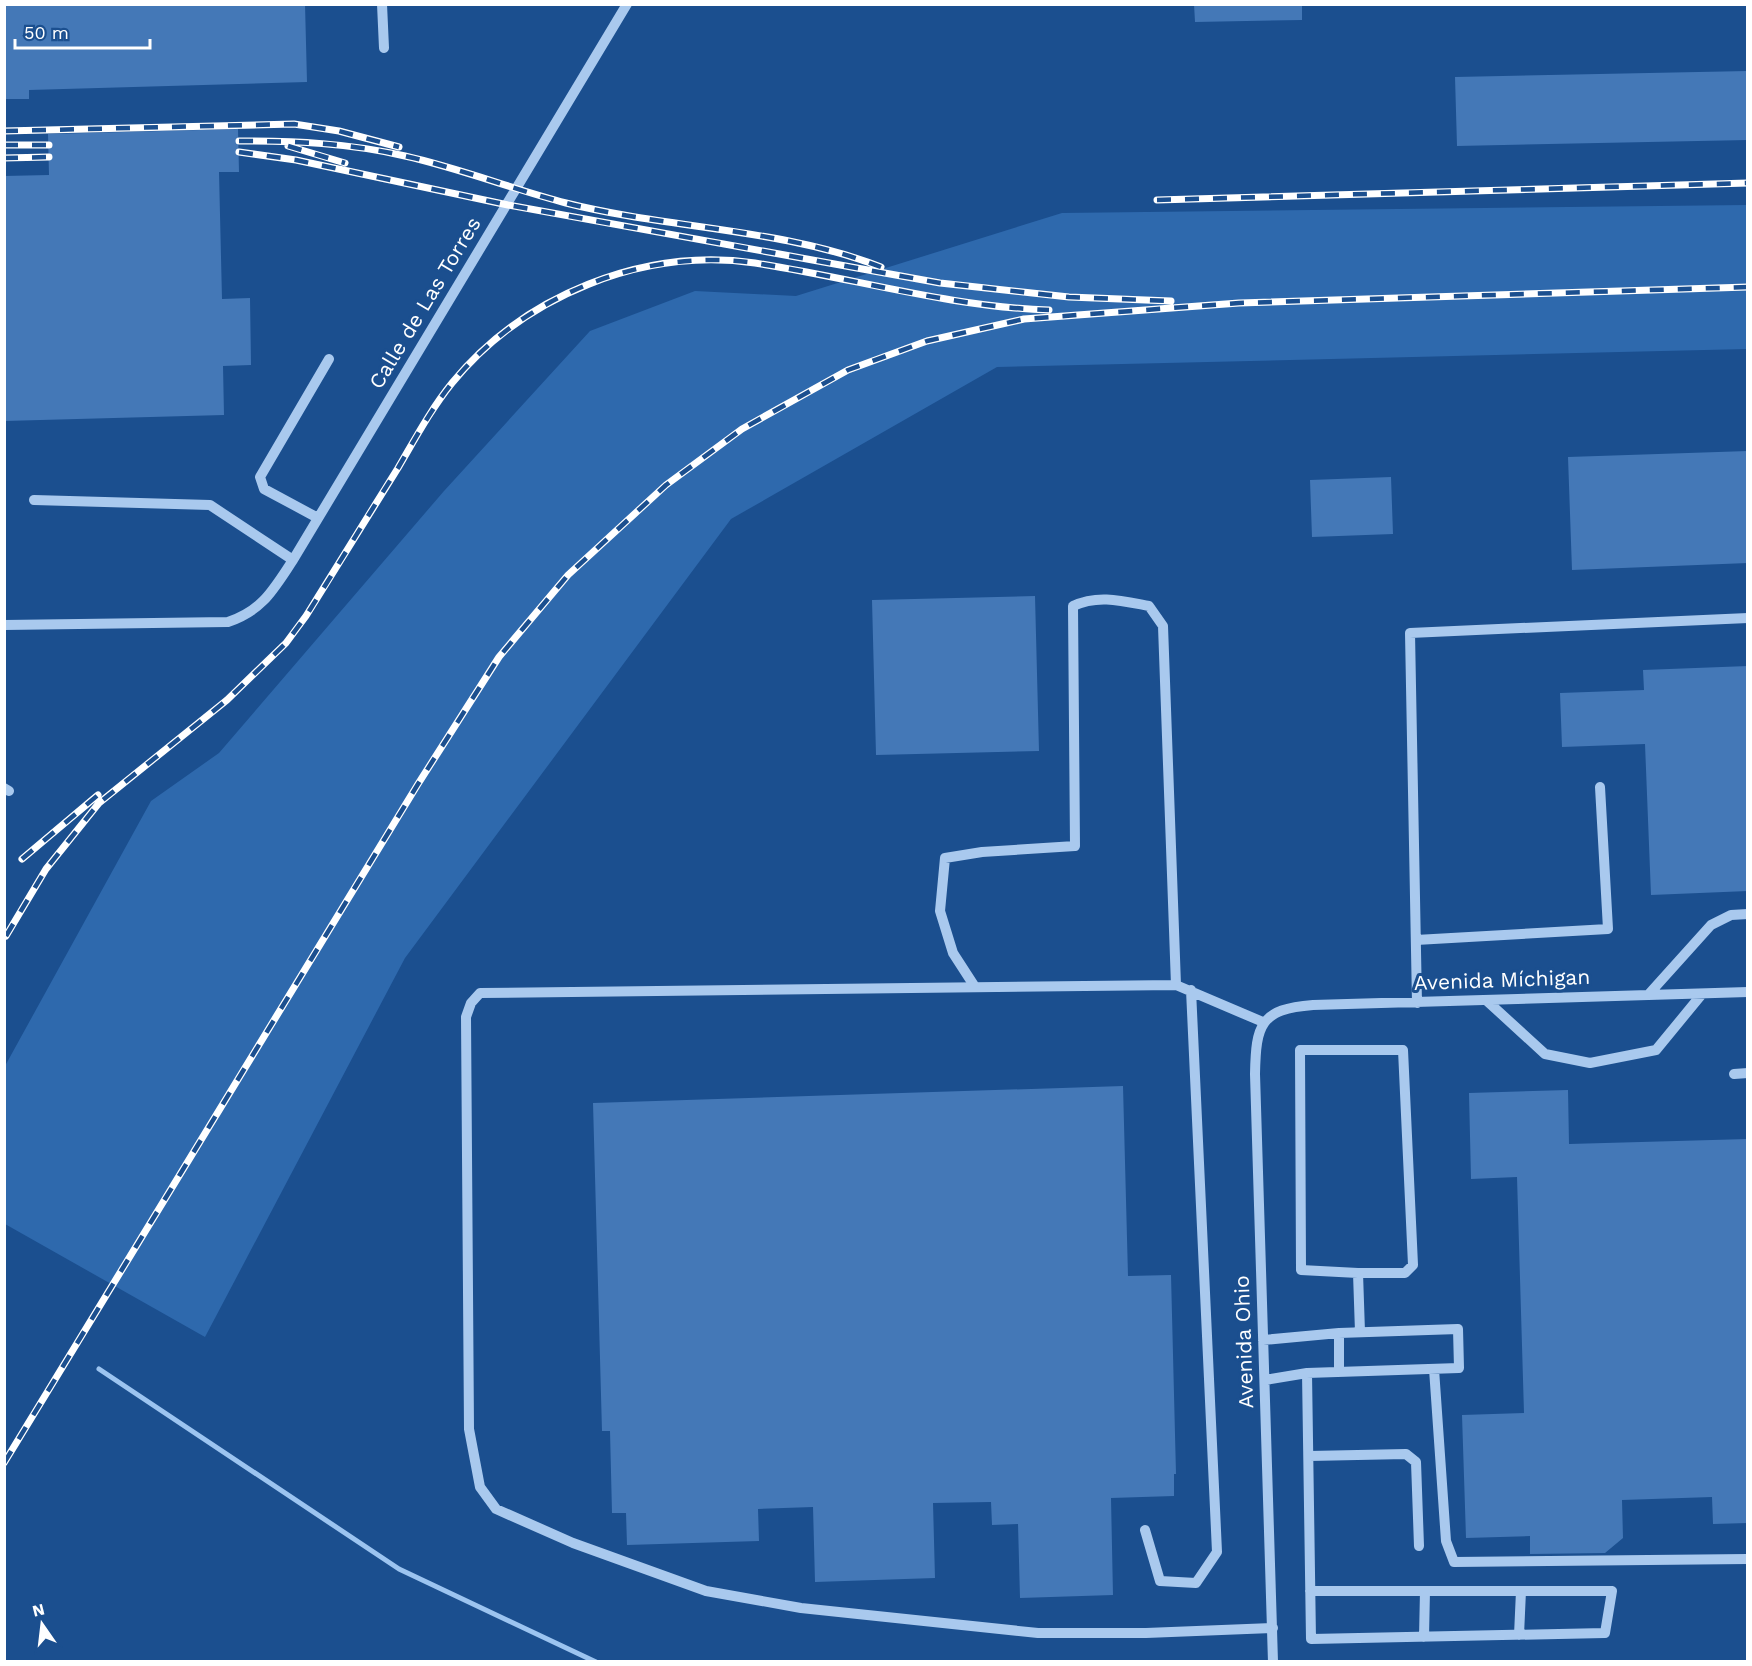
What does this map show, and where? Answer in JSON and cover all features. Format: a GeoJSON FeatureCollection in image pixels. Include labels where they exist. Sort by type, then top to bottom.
{"type":"FeatureCollection","features":[{"type":"Feature","properties":{"kind":"street"},"geometry":{"type":"LineString","coordinates":[[382,4],[384,48]]}},
{"type":"Feature","properties":{"kind":"street","name":"Calle de Las Torres"},"geometry":{"type":"LineString","coordinates":[[4,624],[228,622],[248,615],[266,600],[293,560],[627,4]]}},
{"type":"Feature","properties":{"kind":"street"},"geometry":{"type":"LineString","coordinates":[[318,518],[264,489],[260,477],[329,359]]}},
{"type":"Feature","properties":{"kind":"street"},"geometry":{"type":"LineString","coordinates":[[34,501],[210,505],[293,560]]}},
{"type":"Feature","properties":{"kind":"street"},"geometry":{"type":"LineString","coordinates":[[975,987],[952,953],[940,911],[945,858],[982,852],[1075,846],[1073,606],[1088,599],[1118,600],[1149,606],[1163,626],[1176,985]]}},
{"type":"Feature","properties":{"kind":"street"},"geometry":{"type":"LineString","coordinates":[[1417,1003],[1410,633],[1748,618]]}},
{"type":"Feature","properties":{"kind":"street"},"geometry":{"type":"LineString","coordinates":[[1416,940],[1608,929],[1600,787]]}},
{"type":"Feature","properties":{"kind":"street"},"geometry":{"type":"LineString","coordinates":[[1648,995],[1711,925],[1731,915],[1748,915]]}},
{"type":"Feature","properties":{"kind":"street"},"geometry":{"type":"LineString","coordinates":[[1263,1022],[1176,985],[480,993],[471,1003],[466,1017],[469,1429],[480,1487],[496,1509],[573,1543],[706,1591],[757,1601],[887,1619],[1038,1633],[1146,1633],[1273,1628]]}},
{"type":"Feature","properties":{"kind":"street"},"geometry":{"type":"LineString","coordinates":[[1145,1530],[1160,1581],[1196,1583],[1217,1552],[1191,990]]}},
{"type":"Feature","properties":{"kind":"street","name":"Avenida Míchigan"},"geometry":{"type":"LineString","coordinates":[[1263,1022],[1276,1012],[1294,1006],[1748,992]]}},
{"type":"Feature","properties":{"kind":"street"},"geometry":{"type":"LineString","coordinates":[[1486,1000],[1545,1054],[1590,1063],[1656,1050],[1702,994]]}},
{"type":"Feature","properties":{"kind":"street","name":"Avenida Ohio"},"geometry":{"type":"LineString","coordinates":[[1263,1022],[1255,1045],[1255,1074],[1273,1662]]}},
{"type":"Feature","properties":{"kind":"street"},"geometry":{"type":"LineString","coordinates":[[1300,1050],[1403,1050],[1413,1264],[1405,1273],[1358,1273],[1301,1270],[1300,1050]]}},
{"type":"Feature","properties":{"kind":"street"},"geometry":{"type":"LineString","coordinates":[[1734,1074],[1748,1073]]}},
{"type":"Feature","properties":{"kind":"street"},"geometry":{"type":"LineString","coordinates":[[1358,1273],[1360,1332]]}},
{"type":"Feature","properties":{"kind":"street"},"geometry":{"type":"LineString","coordinates":[[1263,1340],[1339,1333],[1458,1329],[1460,1368],[1307,1373],[1264,1380]]}},
{"type":"Feature","properties":{"kind":"street"},"geometry":{"type":"LineString","coordinates":[[1339,1333],[1339,1372]]}},
{"type":"Feature","properties":{"kind":"street"},"geometry":{"type":"LineString","coordinates":[[1434,1369],[1446,1541],[1454,1562],[1748,1559]]}},
{"type":"Feature","properties":{"kind":"street"},"geometry":{"type":"LineString","coordinates":[[1307,1373],[1309,1456],[1310,1591],[1311,1639],[1605,1633],[1612,1591],[1310,1591]]}},
{"type":"Feature","properties":{"kind":"street"},"geometry":{"type":"LineString","coordinates":[[1309,1456],[1406,1454],[1416,1462],[1419,1546]]}},
{"type":"Feature","properties":{"kind":"street"},"geometry":{"type":"LineString","coordinates":[[1424,1637],[1425,1591]]}},
{"type":"Feature","properties":{"kind":"street"},"geometry":{"type":"LineString","coordinates":[[1519,1635],[1521,1591]]}},
{"type":"Feature","properties":{"kind":"shaded area"},"geometry":{"type":"Polygon","coordinates":[[[1747,205],[1747,349],[997,367],[731,519],[405,958],[205,1337],[5,1224],[5,1066],[151,801],[219,753],[444,491],[590,331],[695,291],[796,296],[1062,213],[1747,205]]]}},
{"type":"Feature","properties":{"kind":"building"},"geometry":{"type":"Polygon","coordinates":[[[4,4],[305,4],[307,82],[29,90],[29,99],[4,99],[4,4]]]}},
{"type":"Feature","properties":{"kind":"building"},"geometry":{"type":"Polygon","coordinates":[[[1194,4],[1302,4],[1302,20],[1195,22],[1194,4]]]}},
{"type":"Feature","properties":{"kind":"building"},"geometry":{"type":"Polygon","coordinates":[[[1748,71],[1748,140],[1457,146],[1455,77],[1748,71]]]}},
{"type":"Feature","properties":{"kind":"building"},"geometry":{"type":"Polygon","coordinates":[[[238,129],[239,172],[219,172],[222,299],[250,298],[251,365],[223,366],[224,415],[4,421],[4,176],[49,175],[48,134],[238,129]]]}},
{"type":"Feature","properties":{"kind":"building"},"geometry":{"type":"Polygon","coordinates":[[[1748,451],[1748,563],[1572,570],[1568,457],[1748,451]]]}},
{"type":"Feature","properties":{"kind":"building"},"geometry":{"type":"Polygon","coordinates":[[[1391,477],[1393,534],[1312,537],[1310,480],[1391,477]]]}},
{"type":"Feature","properties":{"kind":"building"},"geometry":{"type":"Polygon","coordinates":[[[1035,596],[1039,751],[876,755],[872,600],[1035,596]]]}},
{"type":"Feature","properties":{"kind":"building"},"geometry":{"type":"Polygon","coordinates":[[[1748,666],[1748,891],[1651,895],[1645,744],[1562,747],[1560,693],[1644,690],[1643,670],[1748,666]]]}},
{"type":"Feature","properties":{"kind":"building"},"geometry":{"type":"Polygon","coordinates":[[[1123,1086],[1128,1276],[1171,1275],[1176,1474],[1174,1474],[1174,1496],[1111,1498],[1113,1595],[1020,1598],[1018,1524],[992,1525],[991,1502],[933,1503],[935,1578],[815,1582],[813,1507],[758,1509],[759,1541],[627,1545],[626,1513],[612,1513],[610,1431],[602,1431],[593,1103],[1123,1086]]]}},
{"type":"Feature","properties":{"kind":"building"},"geometry":{"type":"Polygon","coordinates":[[[1568,1090],[1569,1144],[1748,1139],[1748,1523],[1713,1524],[1712,1497],[1622,1500],[1623,1538],[1605,1553],[1530,1554],[1530,1536],[1466,1538],[1462,1415],[1524,1413],[1517,1177],[1471,1179],[1469,1093],[1568,1090]]]}},
{"type":"Feature","properties":{"kind":"waterway"},"geometry":{"type":"LineString","coordinates":[[99,1369],[399,1569],[596,1662]]}},
{"type":"Feature","properties":{"kind":"railway"},"geometry":{"type":"LineString","coordinates":[[4,131],[294,124],[339,131],[399,147]]}},
{"type":"Feature","properties":{"kind":"railway"},"geometry":{"type":"LineString","coordinates":[[239,141],[322,144],[363,148],[405,156],[566,203],[605,212],[765,236],[843,254],[881,267]]}},
{"type":"Feature","properties":{"kind":"railway"},"geometry":{"type":"LineString","coordinates":[[4,145],[49,145]]}},
{"type":"Feature","properties":{"kind":"railway"},"geometry":{"type":"LineString","coordinates":[[288,146],[345,163]]}},
{"type":"Feature","properties":{"kind":"railway"},"geometry":{"type":"LineString","coordinates":[[239,152],[296,160],[508,205],[940,283],[1069,297],[1171,301]]}},
{"type":"Feature","properties":{"kind":"railway"},"geometry":{"type":"LineString","coordinates":[[4,158],[49,157]]}},
{"type":"Feature","properties":{"kind":"railway"},"geometry":{"type":"LineString","coordinates":[[1157,200],[1748,183]]}},
{"type":"Feature","properties":{"kind":"railway"},"geometry":{"type":"LineString","coordinates":[[6,936],[46,869],[99,803],[227,700],[286,643],[306,616],[430,414],[452,383],[481,352],[514,325],[550,303],[588,284],[629,271],[670,263],[713,260],[792,269],[975,304],[1049,310]]}},
{"type":"Feature","properties":{"kind":"railway"},"geometry":{"type":"LineString","coordinates":[[4,1463],[418,784],[499,657],[568,575],[666,485],[742,429],[848,370],[927,341],[1024,319],[1239,303],[1748,287]]}},
{"type":"Feature","properties":{"kind":"railway"},"geometry":{"type":"LineString","coordinates":[[22,859],[98,795]]}}]}
